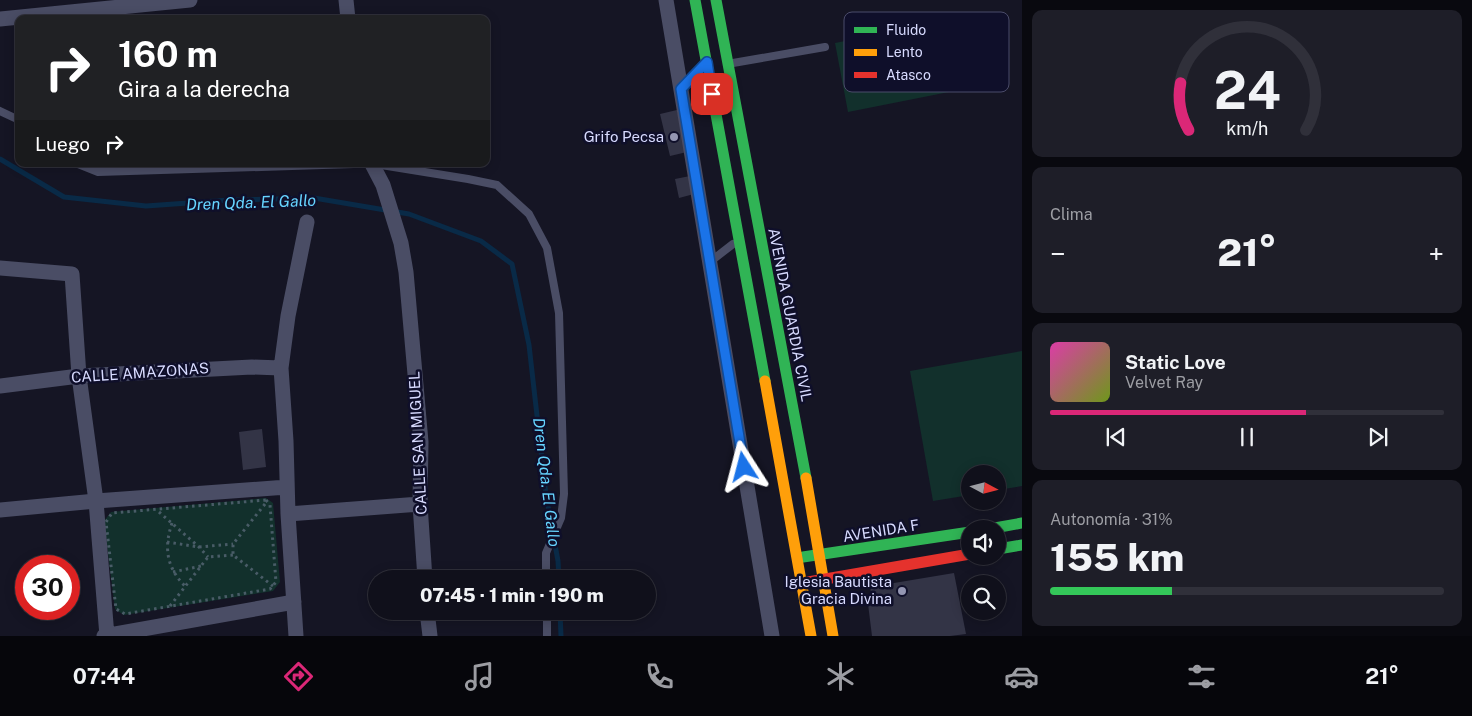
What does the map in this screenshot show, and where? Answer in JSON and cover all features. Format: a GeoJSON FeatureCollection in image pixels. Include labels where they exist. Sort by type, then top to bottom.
{"type":"FeatureCollection","features":[{"type":"Feature","properties":{"kind":"main road"},"geometry":{"type":"LineString","coordinates":[[695,0],[811,636]]}},
{"type":"Feature","properties":{"kind":"main road","name":"AVENIDA GUARDIA CIVIL"},"geometry":{"type":"LineString","coordinates":[[716,0],[834,636]]}},
{"type":"Feature","properties":{"kind":"main road"},"geometry":{"type":"LineString","coordinates":[[1006,526],[1022,523]]}},
{"type":"Feature","properties":{"kind":"main road","name":"AVENIDA F"},"geometry":{"type":"LineString","coordinates":[[796,558],[961,533]]}},
{"type":"Feature","properties":{"kind":"main road"},"geometry":{"type":"LineString","coordinates":[[1006,548],[1022,545]]}},
{"type":"Feature","properties":{"kind":"main road"},"geometry":{"type":"LineString","coordinates":[[802,587],[961,556]]}},
{"type":"Feature","properties":{"kind":"street"},"geometry":{"type":"LineString","coordinates":[[22,15],[61,6],[190,0]]}},
{"type":"Feature","properties":{"kind":"street"},"geometry":{"type":"LineString","coordinates":[[346,0],[348,15]]}},
{"type":"Feature","properties":{"kind":"street"},"geometry":{"type":"LineString","coordinates":[[666,0],[772,636]]}},
{"type":"Feature","properties":{"kind":"street"},"geometry":{"type":"LineString","coordinates":[[0,20],[15,17]]}},
{"type":"Feature","properties":{"kind":"street","name":"CALLE SAN MIGUEL"},"geometry":{"type":"LineString","coordinates":[[374,167],[383,185],[401,243],[406,272],[421,442],[420,504],[424,570]]}},
{"type":"Feature","properties":{"kind":"street"},"geometry":{"type":"LineString","coordinates":[[296,636],[281,368],[288,316],[307,222]]}},
{"type":"Feature","properties":{"kind":"street"},"geometry":{"type":"LineString","coordinates":[[0,268],[72,274],[79,376],[96,501],[106,636],[294,602]]}},
{"type":"Feature","properties":{"kind":"street","name":"CALLE AMAZONAS"},"geometry":{"type":"LineString","coordinates":[[0,386],[79,376],[252,367],[281,368]]}},
{"type":"Feature","properties":{"kind":"street"},"geometry":{"type":"LineString","coordinates":[[0,510],[287,487]]}},
{"type":"Feature","properties":{"kind":"street"},"geometry":{"type":"LineString","coordinates":[[288,514],[420,504]]}},
{"type":"Feature","properties":{"kind":"street"},"geometry":{"type":"LineString","coordinates":[[824,584],[843,636]]}},
{"type":"Feature","properties":{"kind":"street"},"geometry":{"type":"LineString","coordinates":[[798,636],[802,587]]}},
{"type":"Feature","properties":{"kind":"street"},"geometry":{"type":"LineString","coordinates":[[428,620],[430,636]]}},
{"type":"Feature","properties":{"kind":"lane"},"geometry":{"type":"LineString","coordinates":[[728,63],[825,47]]}},
{"type":"Feature","properties":{"kind":"lane"},"geometry":{"type":"LineString","coordinates":[[681,89],[707,62]]}},
{"type":"Feature","properties":{"kind":"lane"},"geometry":{"type":"LineString","coordinates":[[0,111],[15,118]]}},
{"type":"Feature","properties":{"kind":"lane"},"geometry":{"type":"LineString","coordinates":[[86,167],[98,172],[258,167]]}},
{"type":"Feature","properties":{"kind":"lane"},"geometry":{"type":"LineString","coordinates":[[392,167],[468,179],[497,186],[529,214],[547,248],[559,313],[564,494],[561,518],[546,554],[546,570]]}},
{"type":"Feature","properties":{"kind":"lane"},"geometry":{"type":"LineString","coordinates":[[711,261],[739,240]]}},
{"type":"Feature","properties":{"kind":"lane"},"geometry":{"type":"LineString","coordinates":[[547,620],[547,636]]}},
{"type":"Feature","properties":{"kind":"path"},"geometry":{"type":"LineString","coordinates":[[266,500],[267,502],[270,505],[276,582],[270,589],[125,614],[116,609],[106,522],[112,513],[266,500]]}},
{"type":"Feature","properties":{"kind":"path"},"geometry":{"type":"LineString","coordinates":[[233,555],[233,544],[267,502]]}},
{"type":"Feature","properties":{"kind":"path"},"geometry":{"type":"LineString","coordinates":[[156,509],[208,557]]}},
{"type":"Feature","properties":{"kind":"path"},"geometry":{"type":"LineString","coordinates":[[172,523],[167,542],[167,554],[173,572],[185,586]]}},
{"type":"Feature","properties":{"kind":"path"},"geometry":{"type":"LineString","coordinates":[[167,542],[199,547],[233,544]]}},
{"type":"Feature","properties":{"kind":"path"},"geometry":{"type":"LineString","coordinates":[[169,606],[208,557],[233,555],[273,586]]}},
{"type":"Feature","properties":{"kind":"path"},"geometry":{"type":"LineString","coordinates":[[173,572],[201,566]]}},
{"type":"Feature","properties":{"kind":"green space"},"geometry":{"type":"Polygon","coordinates":[[[844,41],[844,91],[835,43],[844,41]]]}},
{"type":"Feature","properties":{"kind":"green space"},"geometry":{"type":"Polygon","coordinates":[[[844,92],[949,92],[848,112],[844,92]]]}},
{"type":"Feature","properties":{"kind":"green space"},"geometry":{"type":"Polygon","coordinates":[[[1022,351],[1022,486],[1006,489],[1006,465],[961,465],[961,496],[933,501],[910,371],[1022,351]]]}},
{"type":"Feature","properties":{"kind":"green space"},"geometry":{"type":"Polygon","coordinates":[[[266,498],[273,503],[280,582],[273,591],[124,615],[115,609],[104,521],[111,512],[266,498]]]}},
{"type":"Feature","properties":{"kind":"building"},"geometry":{"type":"Polygon","coordinates":[[[677,110],[687,152],[670,156],[660,114],[677,110]]]}},
{"type":"Feature","properties":{"kind":"building"},"geometry":{"type":"Polygon","coordinates":[[[690,176],[694,194],[679,198],[675,179],[690,176]]]}},
{"type":"Feature","properties":{"kind":"building"},"geometry":{"type":"Polygon","coordinates":[[[262,429],[266,467],[243,470],[239,432],[262,429]]]}},
{"type":"Feature","properties":{"kind":"building"},"geometry":{"type":"Polygon","coordinates":[[[954,573],[961,609],[961,620],[963,620],[966,634],[950,636],[872,636],[867,596],[871,593],[870,587],[954,573]]]}},
{"type":"Feature","properties":{"kind":"waterway","name":"Dren Qda. El Gallo"},"geometry":{"type":"LineString","coordinates":[[0,159],[64,197],[146,206],[230,200],[314,198],[409,214],[481,241],[512,264],[529,345],[546,495],[558,570]]}},
{"type":"Feature","properties":{"kind":"waterway","name":"Dren Qda. El Gallo"},"geometry":{"type":"LineString","coordinates":[[560,620],[561,636]]}},
{"type":"Feature","properties":{"kind":"traffic: fast"},"geometry":{"type":"LineString","coordinates":[[695,0],[765,381]]}},
{"type":"Feature","properties":{"kind":"traffic: fast"},"geometry":{"type":"LineString","coordinates":[[716,0],[806,478]]}},
{"type":"Feature","properties":{"kind":"traffic: fast"},"geometry":{"type":"LineString","coordinates":[[1006,526],[1022,523]]}},
{"type":"Feature","properties":{"kind":"traffic: fast"},"geometry":{"type":"LineString","coordinates":[[803,557],[961,533]]}},
{"type":"Feature","properties":{"kind":"traffic: fast"},"geometry":{"type":"LineString","coordinates":[[1006,548],[1022,545]]}},
{"type":"Feature","properties":{"kind":"traffic: slow"},"geometry":{"type":"LineString","coordinates":[[765,381],[811,636]]}},
{"type":"Feature","properties":{"kind":"traffic: slow"},"geometry":{"type":"LineString","coordinates":[[806,478],[833,636]]}},
{"type":"Feature","properties":{"kind":"traffic: jam"},"geometry":{"type":"LineString","coordinates":[[808,582],[961,556]]}},
{"type":"Feature","properties":{"kind":"place","name":"Grifo Pecsa"},"geometry":{"type":"Point","coordinates":[674,137]}},
{"type":"Feature","properties":{"kind":"place","name":"Iglesia Bautista Gracia Divina"},"geometry":{"type":"Point","coordinates":[902,591]}},
{"type":"Feature","properties":{"kind":"route"},"geometry":{"type":"LineString","coordinates":[[712,94],[707,62],[681,89],[744,467]]}}]}
